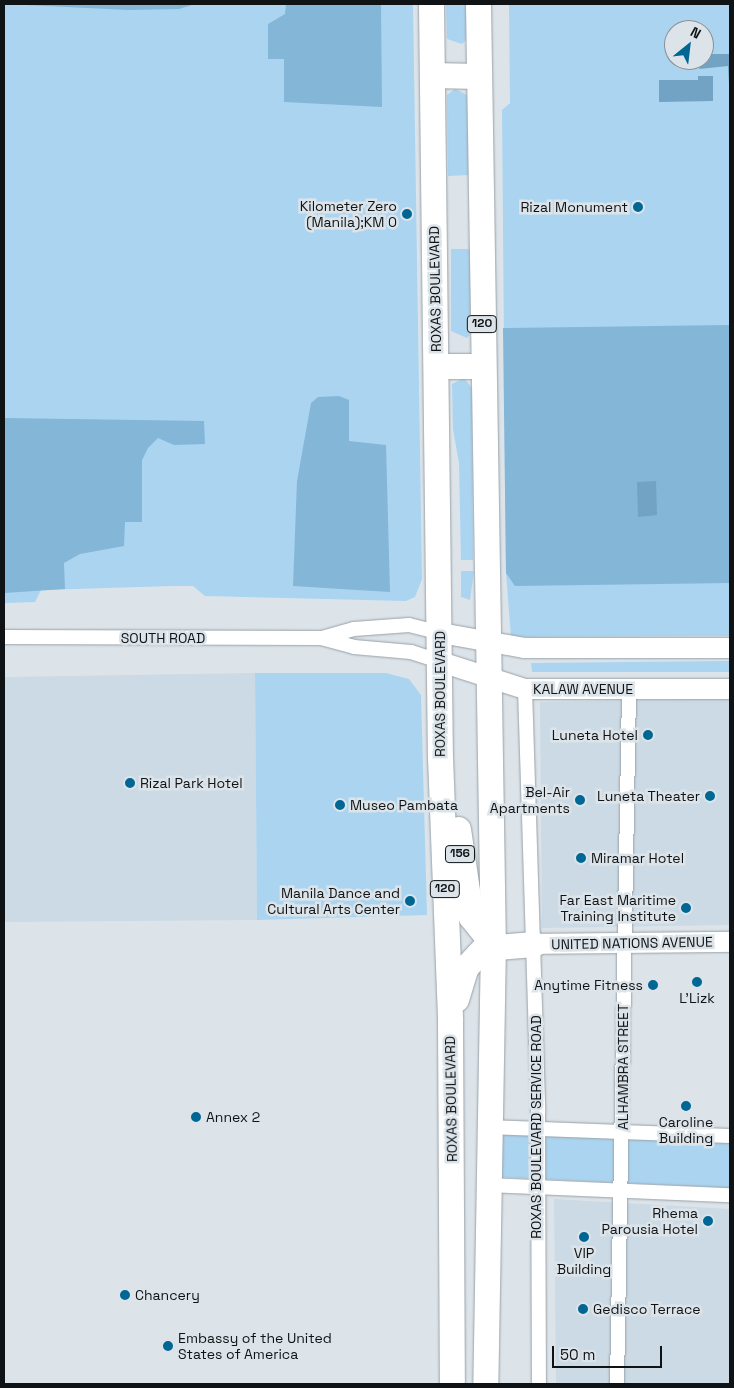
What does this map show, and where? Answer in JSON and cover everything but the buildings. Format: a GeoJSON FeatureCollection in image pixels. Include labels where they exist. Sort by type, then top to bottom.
{"type":"FeatureCollection","features":[{"type":"Feature","properties":{"kind":"highway","name":"ROXAS BOULEVARD"},"geometry":{"type":"LineString","coordinates":[[431,4],[441,633],[440,757],[450,1021],[452,1384]]}},
{"type":"Feature","properties":{"kind":"highway","name":"120"},"geometry":{"type":"LineString","coordinates":[[478,4],[493,944],[488,1127],[485,1384]]}},
{"type":"Feature","properties":{"kind":"highway"},"geometry":{"type":"LineString","coordinates":[[432,75],[479,76]]}},
{"type":"Feature","properties":{"kind":"highway"},"geometry":{"type":"LineString","coordinates":[[437,366],[483,366]]}},
{"type":"Feature","properties":{"kind":"highway","name":"156"},"geometry":{"type":"LineString","coordinates":[[440,757],[458,825],[471,917],[493,944]]}},
{"type":"Feature","properties":{"kind":"highway"},"geometry":{"type":"LineString","coordinates":[[450,1021],[466,967],[484,948],[493,944],[534,944]]}},
{"type":"Feature","properties":{"kind":"street","name":"SOUTH ROAD"},"geometry":{"type":"LineString","coordinates":[[322,638],[354,629],[409,625],[441,633]]}},
{"type":"Feature","properties":{"kind":"street"},"geometry":{"type":"LineString","coordinates":[[441,633],[487,644],[730,648]]}},
{"type":"Feature","properties":{"kind":"street","name":"SOUTH ROAD"},"geometry":{"type":"LineString","coordinates":[[4,637],[322,638],[354,647],[411,652],[441,662]]}},
{"type":"Feature","properties":{"kind":"street","name":"KALAW AVENUE"},"geometry":{"type":"LineString","coordinates":[[441,662],[488,680],[525,689],[730,689]]}},
{"type":"Feature","properties":{"kind":"street","name":"ROXAS BOULEVARD SERVICE ROAD"},"geometry":{"type":"LineString","coordinates":[[525,689],[538,1128],[538,1384]]}},
{"type":"Feature","properties":{"kind":"street","name":"ALHAMBRA STREET"},"geometry":{"type":"LineString","coordinates":[[616,1384],[623,1131],[624,943],[629,690]]}},
{"type":"Feature","properties":{"kind":"street","name":"UNITED NATIONS AVENUE"},"geometry":{"type":"LineString","coordinates":[[534,944],[730,942]]}},
{"type":"Feature","properties":{"kind":"street"},"geometry":{"type":"LineString","coordinates":[[488,1127],[730,1136]]}},
{"type":"Feature","properties":{"kind":"street"},"geometry":{"type":"LineString","coordinates":[[487,1185],[537,1189],[730,1195]]}},
{"type":"Feature","properties":{"kind":"shaded area"},"geometry":{"type":"Polygon","coordinates":[[[4,4],[413,4],[422,579],[415,597],[406,601],[205,596],[193,586],[172,586],[41,590],[35,602],[4,603],[4,4]]]}},
{"type":"Feature","properties":{"kind":"shaded area"},"geometry":{"type":"Polygon","coordinates":[[[5,4],[195,4],[179,9],[128,10],[5,4]]]}},
{"type":"Feature","properties":{"kind":"shaded area"},"geometry":{"type":"Polygon","coordinates":[[[286,4],[381,4],[382,107],[284,102],[284,59],[268,59],[268,24],[285,14],[286,4]]]}},
{"type":"Feature","properties":{"kind":"shaded area"},"geometry":{"type":"Polygon","coordinates":[[[446,4],[467,4],[467,39],[462,44],[447,39],[446,4]]]}},
{"type":"Feature","properties":{"kind":"shaded area"},"geometry":{"type":"Polygon","coordinates":[[[509,4],[730,4],[730,636],[511,637],[506,573],[502,110],[510,103],[509,4]]]}},
{"type":"Feature","properties":{"kind":"shaded area"},"geometry":{"type":"Polygon","coordinates":[[[714,54],[730,54],[730,101],[728,66],[714,67],[714,54]]]}},
{"type":"Feature","properties":{"kind":"shaded area"},"geometry":{"type":"Polygon","coordinates":[[[698,76],[713,76],[713,101],[659,102],[659,80],[698,80],[698,76]]]}},
{"type":"Feature","properties":{"kind":"shaded area"},"geometry":{"type":"Polygon","coordinates":[[[455,89],[467,95],[469,175],[448,176],[447,95],[455,89]]]}},
{"type":"Feature","properties":{"kind":"shaded area"},"geometry":{"type":"Polygon","coordinates":[[[451,249],[471,249],[471,333],[467,338],[451,331],[451,249]]]}},
{"type":"Feature","properties":{"kind":"shaded area"},"geometry":{"type":"Polygon","coordinates":[[[730,325],[730,583],[515,586],[506,573],[503,328],[730,325]]]}},
{"type":"Feature","properties":{"kind":"shaded area"},"geometry":{"type":"Polygon","coordinates":[[[464,378],[472,388],[473,560],[461,560],[459,463],[453,429],[452,384],[464,378]]]}},
{"type":"Feature","properties":{"kind":"shaded area"},"geometry":{"type":"Polygon","coordinates":[[[339,396],[349,400],[349,441],[386,445],[390,592],[293,586],[297,481],[311,403],[318,397],[339,396]]]}},
{"type":"Feature","properties":{"kind":"shaded area"},"geometry":{"type":"Polygon","coordinates":[[[4,418],[204,421],[205,444],[174,445],[158,438],[148,448],[142,460],[142,522],[125,522],[124,546],[80,554],[64,563],[65,589],[4,593],[4,418]]]}},
{"type":"Feature","properties":{"kind":"shaded area"},"geometry":{"type":"Polygon","coordinates":[[[656,481],[657,515],[638,517],[637,482],[656,481]]]}},
{"type":"Feature","properties":{"kind":"shaded area"},"geometry":{"type":"Polygon","coordinates":[[[461,571],[474,571],[470,600],[461,597],[461,571]]]}},
{"type":"Feature","properties":{"kind":"shaded area"},"geometry":{"type":"Polygon","coordinates":[[[730,661],[730,672],[532,672],[531,663],[730,661]]]}},
{"type":"Feature","properties":{"kind":"shaded area"},"geometry":{"type":"Polygon","coordinates":[[[255,673],[257,920],[4,922],[4,677],[255,673]]]}},
{"type":"Feature","properties":{"kind":"shaded area","name":"Museo Pambata"},"geometry":{"type":"Polygon","coordinates":[[[255,673],[386,673],[409,679],[421,695],[427,915],[257,920],[255,673]]]}},
{"type":"Feature","properties":{"kind":"shaded area"},"geometry":{"type":"Polygon","coordinates":[[[730,698],[730,925],[542,928],[540,702],[730,698]]]}},
{"type":"Feature","properties":{"kind":"shaded area"},"geometry":{"type":"Polygon","coordinates":[[[500,1134],[730,1143],[730,1188],[500,1177],[500,1134]]]}},
{"type":"Feature","properties":{"kind":"shaded area"},"geometry":{"type":"Polygon","coordinates":[[[554,1199],[730,1209],[730,1384],[556,1384],[554,1199]]]}},
{"type":"Feature","properties":{"kind":"place","name":"Rizal Monument"},"geometry":{"type":"Point","coordinates":[638,207]}},
{"type":"Feature","properties":{"kind":"place","name":"Kilometer Zero (Manila);KM 0"},"geometry":{"type":"Point","coordinates":[407,214]}},
{"type":"Feature","properties":{"kind":"place","name":"Luneta Hotel"},"geometry":{"type":"Point","coordinates":[648,735]}},
{"type":"Feature","properties":{"kind":"place","name":"Rizal Park Hotel"},"geometry":{"type":"Point","coordinates":[130,783]}},
{"type":"Feature","properties":{"kind":"place","name":"Luneta Theater"},"geometry":{"type":"Point","coordinates":[710,796]}},
{"type":"Feature","properties":{"kind":"place","name":"Bel-Air Apartments"},"geometry":{"type":"Point","coordinates":[580,800]}},
{"type":"Feature","properties":{"kind":"place","name":"Museo Pambata"},"geometry":{"type":"Point","coordinates":[340,805]}},
{"type":"Feature","properties":{"kind":"place","name":"Miramar Hotel"},"geometry":{"type":"Point","coordinates":[581,858]}},
{"type":"Feature","properties":{"kind":"place","name":"Manila Dance and Cultural Arts Center"},"geometry":{"type":"Point","coordinates":[410,901]}},
{"type":"Feature","properties":{"kind":"place","name":"Far East Maritime Training Institute"},"geometry":{"type":"Point","coordinates":[686,908]}},
{"type":"Feature","properties":{"kind":"place","name":"L'Lizk"},"geometry":{"type":"Point","coordinates":[697,982]}},
{"type":"Feature","properties":{"kind":"place","name":"Anytime Fitness"},"geometry":{"type":"Point","coordinates":[653,985]}},
{"type":"Feature","properties":{"kind":"place","name":"Caroline Building"},"geometry":{"type":"Point","coordinates":[686,1106]}},
{"type":"Feature","properties":{"kind":"place","name":"Annex 2"},"geometry":{"type":"Point","coordinates":[196,1117]}},
{"type":"Feature","properties":{"kind":"place","name":"Rhema Parousia Hotel"},"geometry":{"type":"Point","coordinates":[708,1221]}},
{"type":"Feature","properties":{"kind":"place","name":"VIP Building"},"geometry":{"type":"Point","coordinates":[584,1237]}},
{"type":"Feature","properties":{"kind":"place","name":"Chancery"},"geometry":{"type":"Point","coordinates":[125,1295]}},
{"type":"Feature","properties":{"kind":"place","name":"Gedisco Terrace"},"geometry":{"type":"Point","coordinates":[583,1309]}},
{"type":"Feature","properties":{"kind":"place","name":"Embassy of the United States of America"},"geometry":{"type":"Point","coordinates":[168,1346]}}]}
